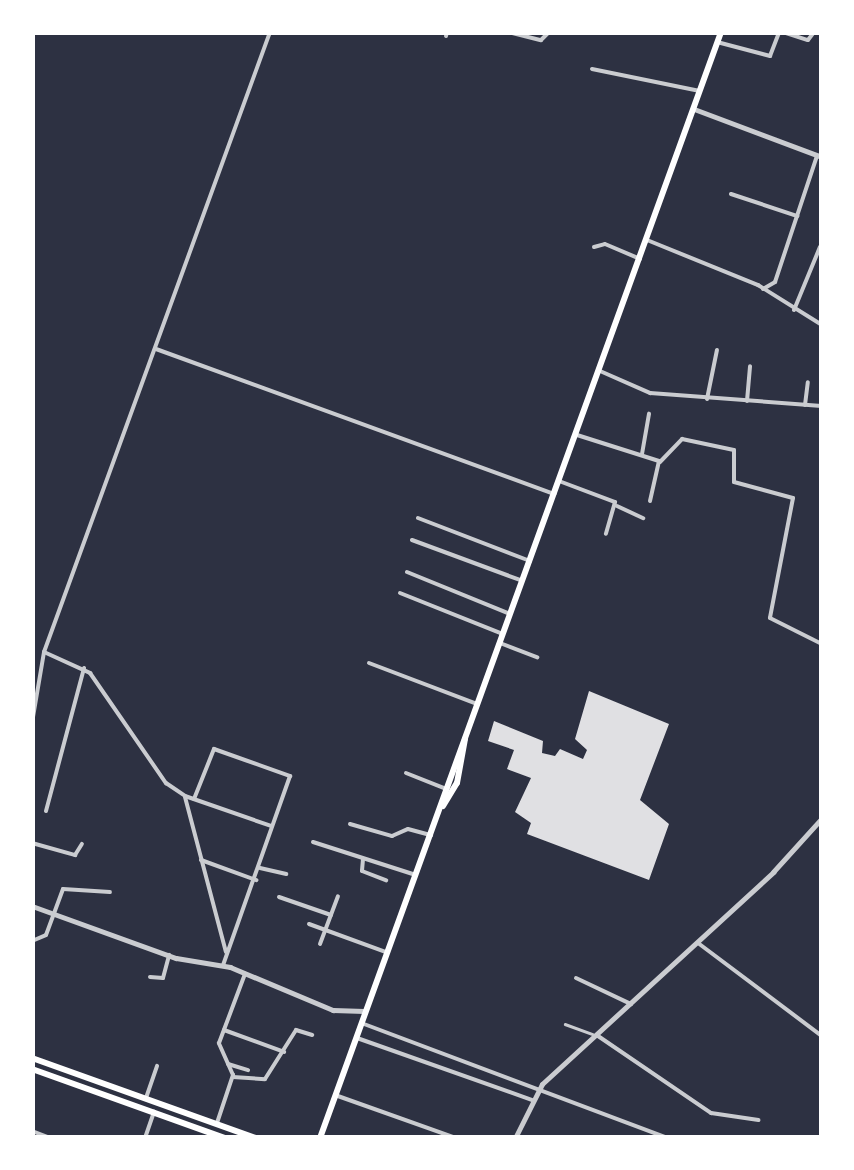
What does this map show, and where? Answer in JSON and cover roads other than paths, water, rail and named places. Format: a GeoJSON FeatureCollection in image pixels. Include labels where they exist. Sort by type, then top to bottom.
{"type":"FeatureCollection","features":[{"type":"Feature","properties":{"kind":"main road"},"geometry":{"type":"LineString","coordinates":[[320,1138],[721,32]]}},
{"type":"Feature","properties":{"kind":"main road"},"geometry":{"type":"LineString","coordinates":[[441,808],[457,783],[465,738]]}},
{"type":"Feature","properties":{"kind":"main road"},"geometry":{"type":"LineString","coordinates":[[32,1058],[255,1138]]}},
{"type":"Feature","properties":{"kind":"main road"},"geometry":{"type":"LineString","coordinates":[[32,1069],[225,1138]]}},
{"type":"Feature","properties":{"kind":"street"},"geometry":{"type":"LineString","coordinates":[[32,723],[44,652],[270,32]]}},
{"type":"Feature","properties":{"kind":"street"},"geometry":{"type":"LineString","coordinates":[[508,32],[540,40],[549,32]]}},
{"type":"Feature","properties":{"kind":"street"},"geometry":{"type":"LineString","coordinates":[[717,42],[770,56],[781,32],[808,40],[814,32]]}},
{"type":"Feature","properties":{"kind":"street"},"geometry":{"type":"LineString","coordinates":[[592,68],[700,90]]}},
{"type":"Feature","properties":{"kind":"street"},"geometry":{"type":"LineString","coordinates":[[694,108],[819,156],[775,282],[763,289]]}},
{"type":"Feature","properties":{"kind":"street"},"geometry":{"type":"LineString","coordinates":[[731,194],[797,216]]}},
{"type":"Feature","properties":{"kind":"street"},"geometry":{"type":"LineString","coordinates":[[647,240],[763,289],[822,326]]}},
{"type":"Feature","properties":{"kind":"street"},"geometry":{"type":"LineString","coordinates":[[594,247],[605,244],[640,259]]}},
{"type":"Feature","properties":{"kind":"street"},"geometry":{"type":"LineString","coordinates":[[794,310],[820,247]]}},
{"type":"Feature","properties":{"kind":"street"},"geometry":{"type":"LineString","coordinates":[[156,349],[554,494]]}},
{"type":"Feature","properties":{"kind":"street"},"geometry":{"type":"LineString","coordinates":[[707,398],[717,350]]}},
{"type":"Feature","properties":{"kind":"street"},"geometry":{"type":"LineString","coordinates":[[747,401],[750,366]]}},
{"type":"Feature","properties":{"kind":"street"},"geometry":{"type":"LineString","coordinates":[[600,371],[650,393],[822,406]]}},
{"type":"Feature","properties":{"kind":"street"},"geometry":{"type":"LineString","coordinates":[[804,405],[808,382]]}},
{"type":"Feature","properties":{"kind":"street"},"geometry":{"type":"LineString","coordinates":[[642,454],[649,414]]}},
{"type":"Feature","properties":{"kind":"street"},"geometry":{"type":"LineString","coordinates":[[577,434],[660,462]]}},
{"type":"Feature","properties":{"kind":"street"},"geometry":{"type":"LineString","coordinates":[[650,501],[660,462],[682,438],[734,450],[734,482],[793,498],[770,618],[822,644]]}},
{"type":"Feature","properties":{"kind":"street"},"geometry":{"type":"LineString","coordinates":[[559,481],[643,518]]}},
{"type":"Feature","properties":{"kind":"street"},"geometry":{"type":"LineString","coordinates":[[606,534],[617,506]]}},
{"type":"Feature","properties":{"kind":"street"},"geometry":{"type":"LineString","coordinates":[[418,518],[530,561]]}},
{"type":"Feature","properties":{"kind":"street"},"geometry":{"type":"LineString","coordinates":[[412,540],[522,580]]}},
{"type":"Feature","properties":{"kind":"street"},"geometry":{"type":"LineString","coordinates":[[407,572],[510,614]]}},
{"type":"Feature","properties":{"kind":"street"},"geometry":{"type":"LineString","coordinates":[[400,593],[503,634]]}},
{"type":"Feature","properties":{"kind":"street"},"geometry":{"type":"LineString","coordinates":[[500,643],[537,657]]}},
{"type":"Feature","properties":{"kind":"street"},"geometry":{"type":"LineString","coordinates":[[44,652],[84,668],[132,726],[166,783],[185,796],[272,826]]}},
{"type":"Feature","properties":{"kind":"street"},"geometry":{"type":"LineString","coordinates":[[369,663],[477,704]]}},
{"type":"Feature","properties":{"kind":"street"},"geometry":{"type":"LineString","coordinates":[[46,811],[84,668]]}},
{"type":"Feature","properties":{"kind":"street"},"geometry":{"type":"LineString","coordinates":[[32,682],[39,677]]}},
{"type":"Feature","properties":{"kind":"street"},"geometry":{"type":"LineString","coordinates":[[194,799],[215,749],[290,776],[223,964]]}},
{"type":"Feature","properties":{"kind":"street"},"geometry":{"type":"LineString","coordinates":[[406,773],[444,788]]}},
{"type":"Feature","properties":{"kind":"street"},"geometry":{"type":"LineString","coordinates":[[185,796],[226,952]]}},
{"type":"Feature","properties":{"kind":"street"},"geometry":{"type":"LineString","coordinates":[[515,1138],[538,1089],[698,943],[822,818]]}},
{"type":"Feature","properties":{"kind":"street"},"geometry":{"type":"LineString","coordinates":[[350,824],[392,836],[408,829],[431,835]]}},
{"type":"Feature","properties":{"kind":"street"},"geometry":{"type":"LineString","coordinates":[[312,842],[416,875]]}},
{"type":"Feature","properties":{"kind":"street"},"geometry":{"type":"LineString","coordinates":[[32,843],[75,855],[82,844]]}},
{"type":"Feature","properties":{"kind":"street"},"geometry":{"type":"LineString","coordinates":[[364,859],[362,871],[386,880]]}},
{"type":"Feature","properties":{"kind":"street"},"geometry":{"type":"LineString","coordinates":[[200,860],[256,880]]}},
{"type":"Feature","properties":{"kind":"street"},"geometry":{"type":"LineString","coordinates":[[260,868],[286,874]]}},
{"type":"Feature","properties":{"kind":"street"},"geometry":{"type":"LineString","coordinates":[[32,942],[46,935],[63,889],[110,892]]}},
{"type":"Feature","properties":{"kind":"street"},"geometry":{"type":"LineString","coordinates":[[320,944],[338,896]]}},
{"type":"Feature","properties":{"kind":"street"},"geometry":{"type":"LineString","coordinates":[[279,897],[331,915]]}},
{"type":"Feature","properties":{"kind":"street"},"geometry":{"type":"LineString","coordinates":[[32,906],[169,955],[223,964],[332,1010],[364,1010]]}},
{"type":"Feature","properties":{"kind":"street"},"geometry":{"type":"LineString","coordinates":[[309,924],[386,952]]}},
{"type":"Feature","properties":{"kind":"street"},"geometry":{"type":"LineString","coordinates":[[698,943],[822,1036]]}},
{"type":"Feature","properties":{"kind":"street"},"geometry":{"type":"LineString","coordinates":[[150,977],[163,978],[169,955]]}},
{"type":"Feature","properties":{"kind":"street"},"geometry":{"type":"LineString","coordinates":[[216,1124],[232,1077],[218,1046],[245,974]]}},
{"type":"Feature","properties":{"kind":"street"},"geometry":{"type":"LineString","coordinates":[[576,978],[631,1004]]}},
{"type":"Feature","properties":{"kind":"street"},"geometry":{"type":"LineString","coordinates":[[360,1023],[667,1138]]}},
{"type":"Feature","properties":{"kind":"street"},"geometry":{"type":"LineString","coordinates":[[224,1030],[284,1052]]}},
{"type":"Feature","properties":{"kind":"street"},"geometry":{"type":"LineString","coordinates":[[232,1077],[259,1082],[296,1030],[312,1035]]}},
{"type":"Feature","properties":{"kind":"street"},"geometry":{"type":"LineString","coordinates":[[598,1036],[712,1113],[758,1120]]}},
{"type":"Feature","properties":{"kind":"street"},"geometry":{"type":"LineString","coordinates":[[354,1037],[532,1100]]}},
{"type":"Feature","properties":{"kind":"street"},"geometry":{"type":"LineString","coordinates":[[408,1056],[412,1042]]}},
{"type":"Feature","properties":{"kind":"street"},"geometry":{"type":"LineString","coordinates":[[423,1061],[428,1048]]}},
{"type":"Feature","properties":{"kind":"street"},"geometry":{"type":"LineString","coordinates":[[226,1063],[248,1070]]}},
{"type":"Feature","properties":{"kind":"street"},"geometry":{"type":"LineString","coordinates":[[146,1098],[157,1066]]}},
{"type":"Feature","properties":{"kind":"street"},"geometry":{"type":"LineString","coordinates":[[335,1095],[456,1138]]}},
{"type":"Feature","properties":{"kind":"street"},"geometry":{"type":"LineString","coordinates":[[144,1138],[154,1112]]}},
{"type":"Feature","properties":{"kind":"street"},"geometry":{"type":"LineString","coordinates":[[32,1131],[50,1138]]}},
{"type":"Feature","properties":{"kind":"lane"},"geometry":{"type":"LineString","coordinates":[[565,1024],[598,1036]]}}]}
